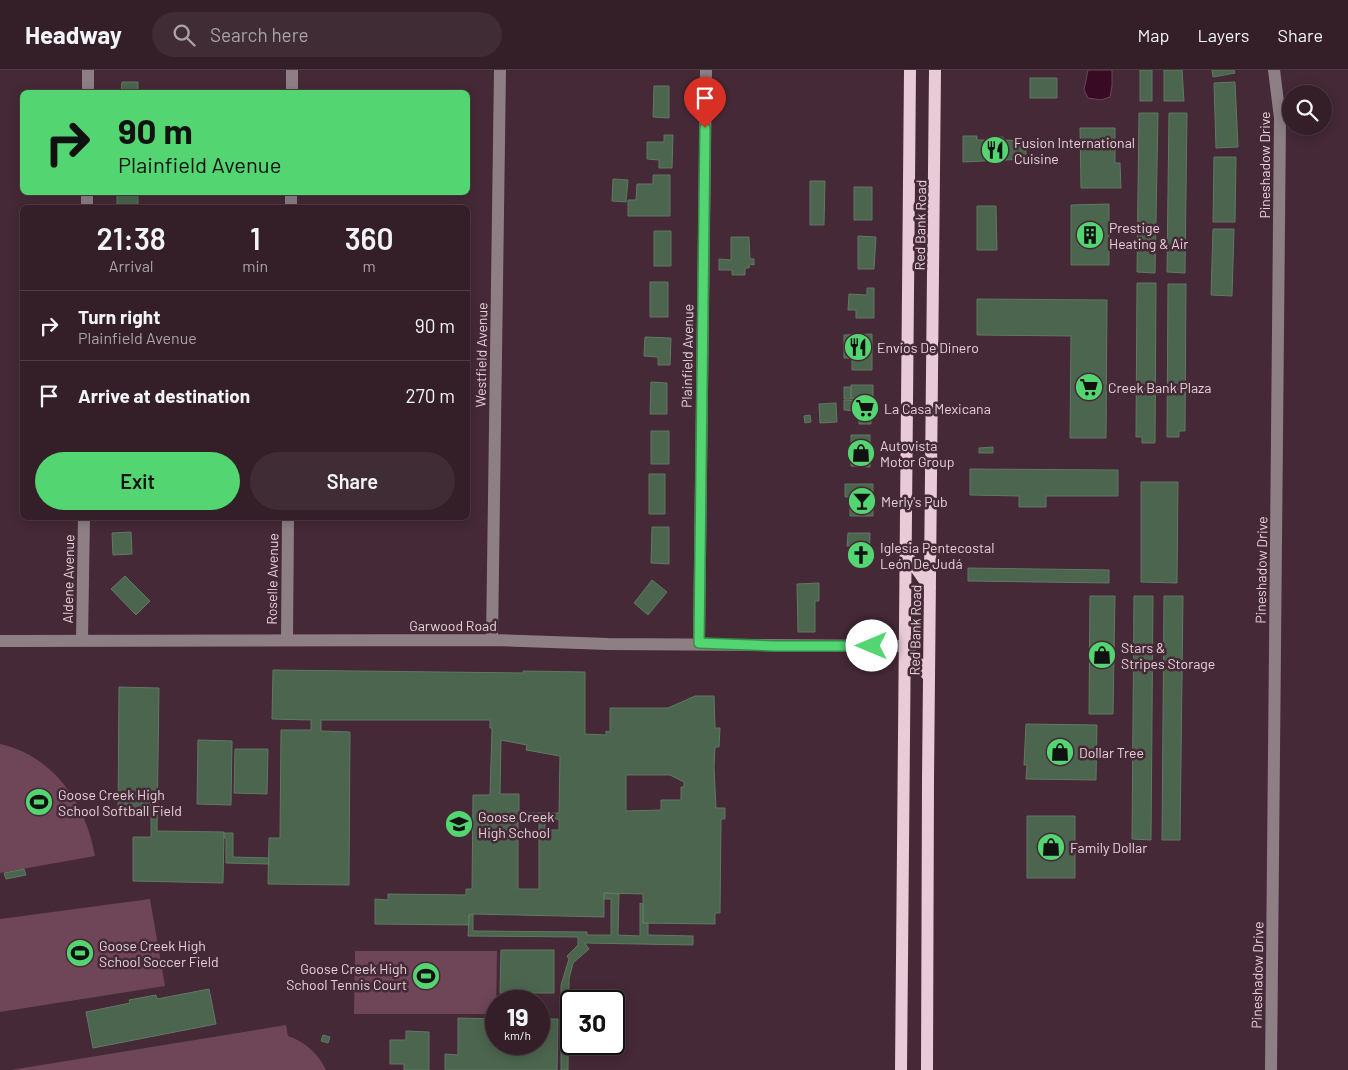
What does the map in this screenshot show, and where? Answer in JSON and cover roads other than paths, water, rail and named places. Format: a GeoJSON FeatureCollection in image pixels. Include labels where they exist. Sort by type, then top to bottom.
{"type":"FeatureCollection","features":[{"type":"Feature","properties":{"kind":"main road","name":"Red Bank Road"},"geometry":{"type":"LineString","coordinates":[[901,1070],[910,70]]}},
{"type":"Feature","properties":{"kind":"main road","name":"Red Bank Road"},"geometry":{"type":"LineString","coordinates":[[927,1070],[929,677],[936,70]]}},
{"type":"Feature","properties":{"kind":"main road"},"geometry":{"type":"LineString","coordinates":[[906,554],[930,588]]}},
{"type":"Feature","properties":{"kind":"main road"},"geometry":{"type":"LineString","coordinates":[[905,646],[929,677]]}},
{"type":"Feature","properties":{"kind":"street"},"geometry":{"type":"LineString","coordinates":[[88,70],[88,90]]}},
{"type":"Feature","properties":{"kind":"street"},"geometry":{"type":"LineString","coordinates":[[292,70],[292,90]]}},
{"type":"Feature","properties":{"kind":"street","name":"Westfield Avenue"},"geometry":{"type":"LineString","coordinates":[[492,640],[500,70]]}},
{"type":"Feature","properties":{"kind":"street","name":"Plainfield Avenue"},"geometry":{"type":"LineString","coordinates":[[699,643],[706,70]]}},
{"type":"Feature","properties":{"kind":"street","name":"Pineshadow Drive"},"geometry":{"type":"LineString","coordinates":[[1271,1070],[1280,118],[1274,70]]}},
{"type":"Feature","properties":{"kind":"street","name":"Aldene Avenue"},"geometry":{"type":"LineString","coordinates":[[82,640],[84,520]]}},
{"type":"Feature","properties":{"kind":"street","name":"Roselle Avenue"},"geometry":{"type":"LineString","coordinates":[[287,640],[288,520]]}},
{"type":"Feature","properties":{"kind":"street","name":"Garwood Road"},"geometry":{"type":"LineString","coordinates":[[0,641],[492,640],[608,644],[699,643],[774,646],[905,646]]}},
{"type":"Feature","properties":{"kind":"place","name":"Fusion International Cuisine"},"geometry":{"type":"Point","coordinates":[995,150]}},
{"type":"Feature","properties":{"kind":"place","name":"Prestige Heating & Air"},"geometry":{"type":"Point","coordinates":[1090,235]}},
{"type":"Feature","properties":{"kind":"place","name":"Envios De Dinero"},"geometry":{"type":"Point","coordinates":[858,347]}},
{"type":"Feature","properties":{"kind":"place","name":"Creek Bank Plaza"},"geometry":{"type":"Point","coordinates":[1089,387]}},
{"type":"Feature","properties":{"kind":"place","name":"La Casa Mexicana"},"geometry":{"type":"Point","coordinates":[865,408]}},
{"type":"Feature","properties":{"kind":"place","name":"Autovista Motor Group"},"geometry":{"type":"Point","coordinates":[861,453]}},
{"type":"Feature","properties":{"kind":"place","name":"Merly's Pub"},"geometry":{"type":"Point","coordinates":[862,501]}},
{"type":"Feature","properties":{"kind":"place","name":"Iglesia Pentecostal León De Judá"},"geometry":{"type":"Point","coordinates":[861,555]}},
{"type":"Feature","properties":{"kind":"place","name":"Stars & Stripes Storage"},"geometry":{"type":"Point","coordinates":[1102,655]}},
{"type":"Feature","properties":{"kind":"place","name":"Dollar Tree"},"geometry":{"type":"Point","coordinates":[1060,752]}},
{"type":"Feature","properties":{"kind":"place","name":"Goose Creek High School Softball Field"},"geometry":{"type":"Point","coordinates":[39,802]}},
{"type":"Feature","properties":{"kind":"place","name":"Goose Creek High School"},"geometry":{"type":"Point","coordinates":[459,824]}},
{"type":"Feature","properties":{"kind":"place","name":"Family Dollar"},"geometry":{"type":"Point","coordinates":[1051,847]}},
{"type":"Feature","properties":{"kind":"place","name":"Goose Creek High School Soccer Field"},"geometry":{"type":"Point","coordinates":[80,953]}},
{"type":"Feature","properties":{"kind":"place","name":"Goose Creek High School Tennis Court"},"geometry":{"type":"Point","coordinates":[426,976]}}]}
